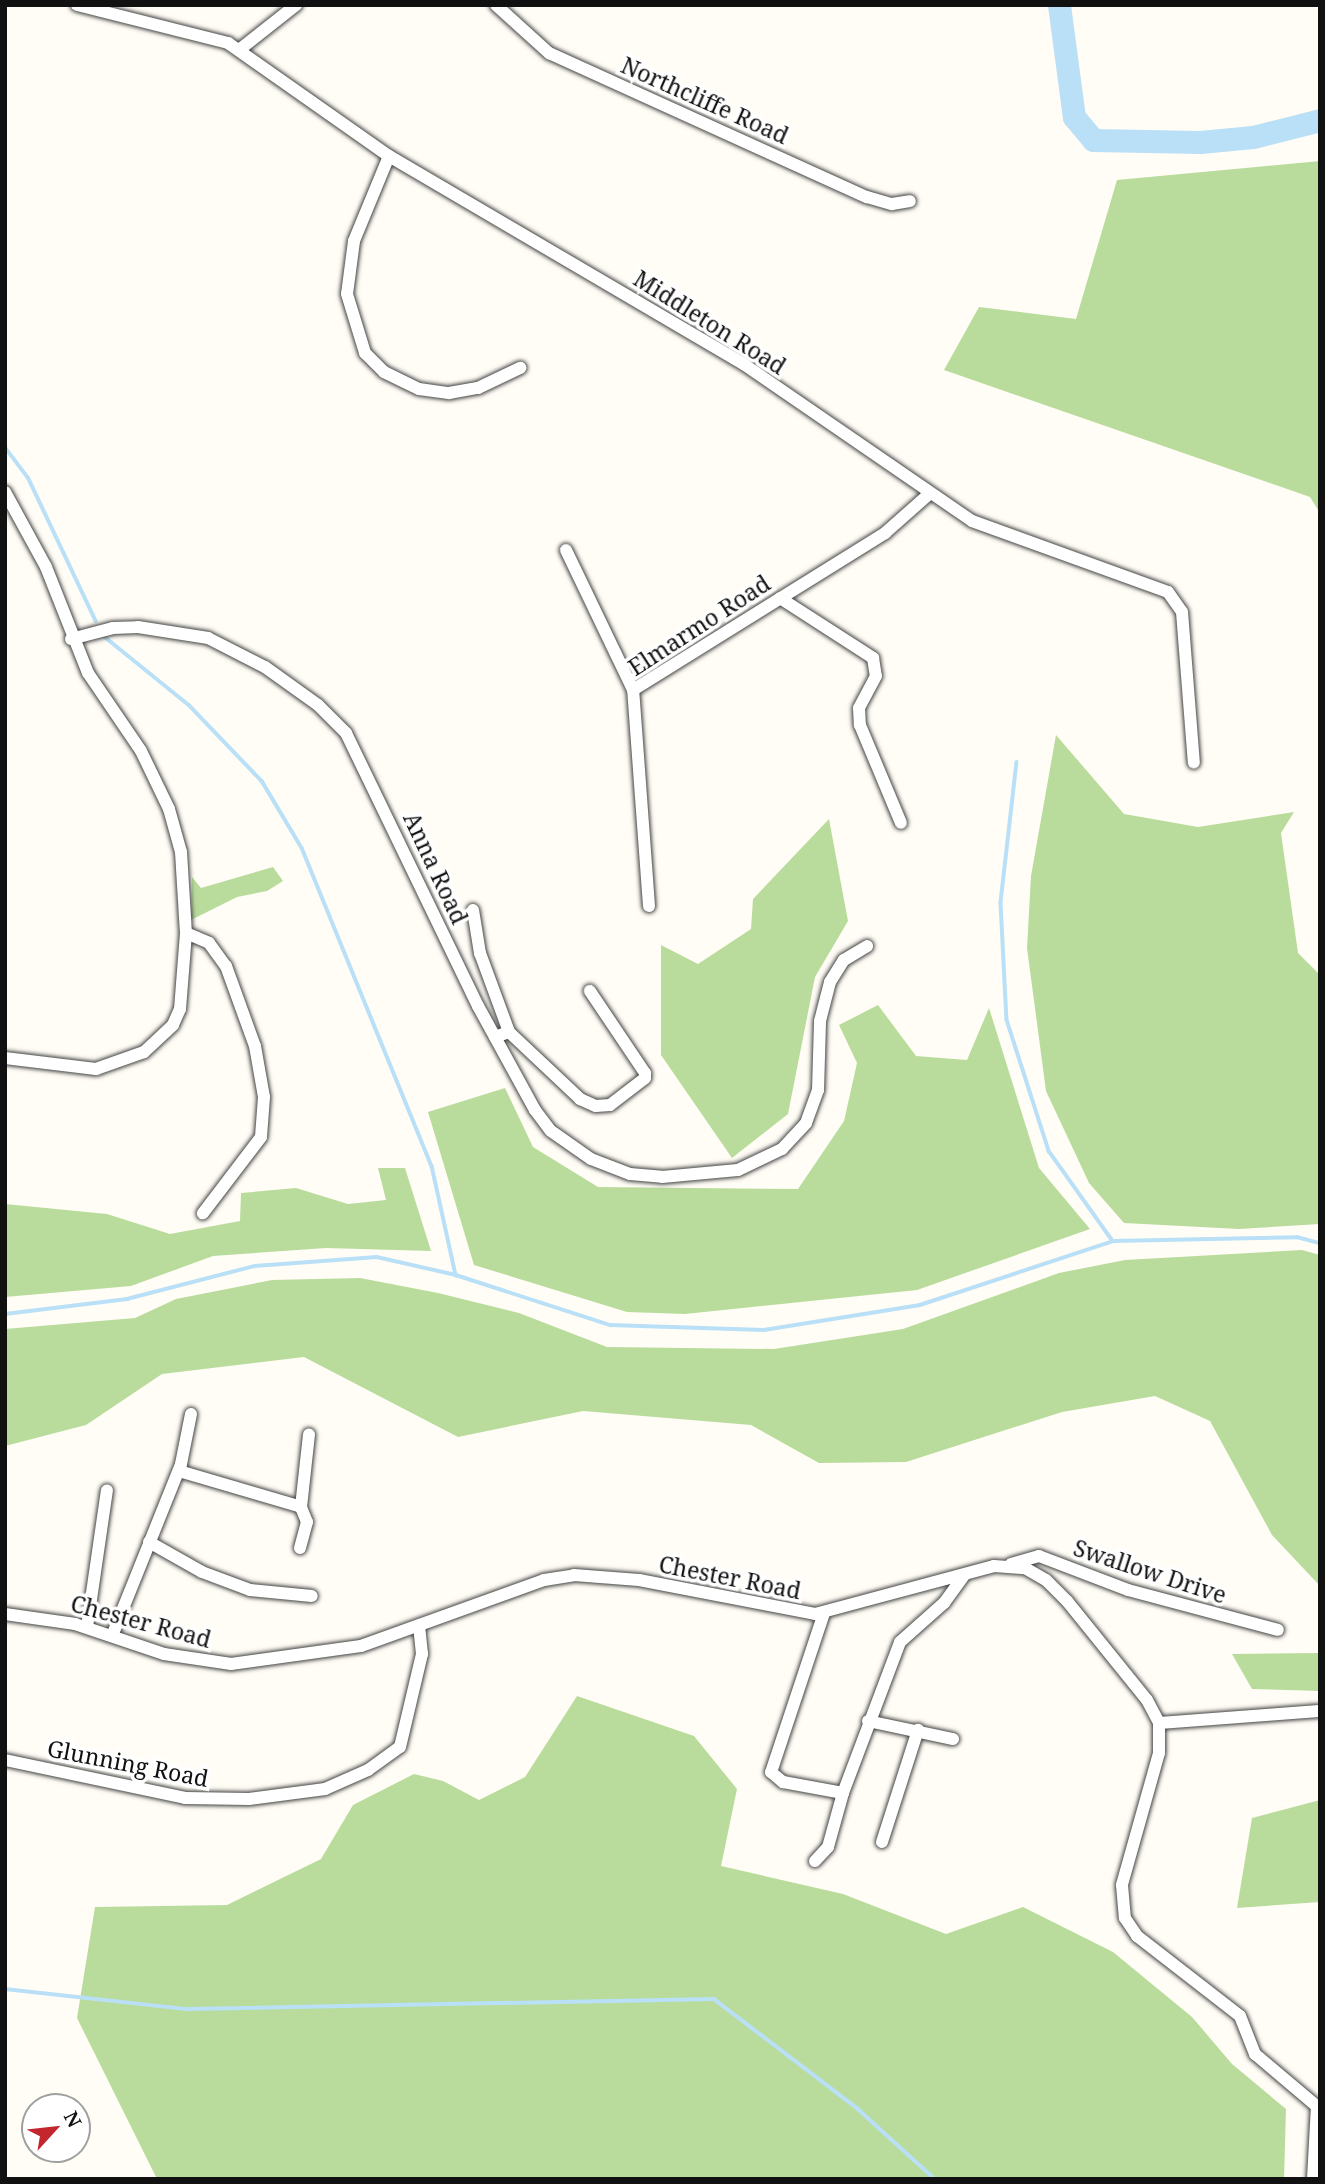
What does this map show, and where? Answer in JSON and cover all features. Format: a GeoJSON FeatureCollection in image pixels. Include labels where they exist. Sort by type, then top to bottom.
{"type":"FeatureCollection","features":[{"type":"Feature","properties":{"kind":"street","name":"Middleton Road"},"geometry":{"type":"LineString","coordinates":[[77,5],[214,38],[239,50],[389,156],[745,365],[928,495],[979,524],[1173,597],[1184,623],[1194,763]]}},
{"type":"Feature","properties":{"kind":"street"},"geometry":{"type":"LineString","coordinates":[[239,50],[296,5]]}},
{"type":"Feature","properties":{"kind":"street","name":"Northcliffe Road"},"geometry":{"type":"LineString","coordinates":[[496,5],[549,53],[867,197],[892,204],[910,201]]}},
{"type":"Feature","properties":{"kind":"street"},"geometry":{"type":"LineString","coordinates":[[389,156],[354,241],[347,293],[365,353],[384,372],[419,389],[449,393],[478,388],[520,368]]}},
{"type":"Feature","properties":{"kind":"street"},"geometry":{"type":"LineString","coordinates":[[5,492],[46,567],[71,639],[88,673],[141,751],[169,809],[181,852],[186,933],[180,1009],[167,1032],[144,1052],[96,1069],[5,1058]]}},
{"type":"Feature","properties":{"kind":"street","name":"Elmarmo Road"},"geometry":{"type":"LineString","coordinates":[[649,906],[633,690],[884,533],[928,495]]}},
{"type":"Feature","properties":{"kind":"street"},"geometry":{"type":"LineString","coordinates":[[566,550],[633,690]]}},
{"type":"Feature","properties":{"kind":"street"},"geometry":{"type":"LineString","coordinates":[[780,598],[873,658],[876,676],[859,708],[860,725],[901,823]]}},
{"type":"Feature","properties":{"kind":"street","name":"Anna Road"},"geometry":{"type":"LineString","coordinates":[[71,639],[113,628],[138,627],[208,638],[265,667],[318,705],[346,733],[365,765],[495,1037],[543,1123],[591,1159],[649,1177],[721,1173],[768,1158],[806,1123],[818,1090],[825,998],[844,960],[867,946]]}},
{"type":"Feature","properties":{"kind":"street"},"geometry":{"type":"LineString","coordinates":[[473,910],[480,953],[509,1032],[580,1099],[596,1106],[610,1105],[645,1078],[645,1073],[590,991]]}},
{"type":"Feature","properties":{"kind":"street"},"geometry":{"type":"LineString","coordinates":[[186,933],[209,943],[226,966],[255,1046],[264,1097],[261,1137],[203,1213]]}},
{"type":"Feature","properties":{"kind":"street"},"geometry":{"type":"LineString","coordinates":[[495,1037],[509,1032]]}},
{"type":"Feature","properties":{"kind":"street"},"geometry":{"type":"LineString","coordinates":[[112,1636],[178,1471],[191,1414]]}},
{"type":"Feature","properties":{"kind":"street"},"geometry":{"type":"LineString","coordinates":[[300,1549],[307,1522],[301,1507],[309,1434]]}},
{"type":"Feature","properties":{"kind":"street"},"geometry":{"type":"LineString","coordinates":[[178,1471],[301,1507]]}},
{"type":"Feature","properties":{"kind":"street"},"geometry":{"type":"LineString","coordinates":[[87,1627],[107,1490]]}},
{"type":"Feature","properties":{"kind":"street"},"geometry":{"type":"LineString","coordinates":[[149,1542],[202,1572],[250,1590],[312,1596]]}},
{"type":"Feature","properties":{"kind":"street","name":"Swallow Drive"},"geometry":{"type":"LineString","coordinates":[[1011,1564],[1039,1556],[1128,1590],[1278,1630]]}},
{"type":"Feature","properties":{"kind":"street"},"geometry":{"type":"LineString","coordinates":[[1011,1564],[1032,1571],[1059,1592],[1139,1690],[1159,1723],[1159,1753],[1124,1875],[1122,1908],[1137,1936],[1240,2016],[1255,2054],[1318,2108],[1313,2179]]}},
{"type":"Feature","properties":{"kind":"street","name":"Chester Road"},"geometry":{"type":"LineString","coordinates":[[5,1614],[87,1627],[164,1654],[231,1664],[340,1650],[544,1580],[574,1575],[639,1580],[796,1612],[824,1613],[1011,1564]]}},
{"type":"Feature","properties":{"kind":"street"},"geometry":{"type":"LineString","coordinates":[[814,1861],[828,1847],[868,1721],[900,1642],[944,1603],[964,1575]]}},
{"type":"Feature","properties":{"kind":"street"},"geometry":{"type":"LineString","coordinates":[[824,1613],[771,1772],[783,1782],[843,1793]]}},
{"type":"Feature","properties":{"kind":"street","name":"Glunning Road"},"geometry":{"type":"LineString","coordinates":[[5,1760],[185,1798],[217,1801],[325,1789],[368,1770],[400,1746],[422,1654],[419,1625]]}},
{"type":"Feature","properties":{"kind":"street"},"geometry":{"type":"LineString","coordinates":[[1159,1723],[1320,1711]]}},
{"type":"Feature","properties":{"kind":"street"},"geometry":{"type":"LineString","coordinates":[[868,1721],[953,1739]]}},
{"type":"Feature","properties":{"kind":"street"},"geometry":{"type":"LineString","coordinates":[[882,1842],[918,1730]]}},
{"type":"Feature","properties":{"kind":"green space"},"geometry":{"type":"Polygon","coordinates":[[[1320,161],[1320,513],[1310,497],[944,370],[979,307],[1076,319],[1117,180],[1320,161]]]}},
{"type":"Feature","properties":{"kind":"green space"},"geometry":{"type":"Polygon","coordinates":[[[1056,735],[1124,814],[1198,827],[1294,812],[1281,833],[1298,953],[1320,975],[1320,1224],[1239,1229],[1124,1223],[1089,1183],[1046,1091],[1027,948],[1031,876],[1056,735]]]}},
{"type":"Feature","properties":{"kind":"green space"},"geometry":{"type":"Polygon","coordinates":[[[829,819],[848,921],[815,977],[788,1114],[732,1158],[661,1055],[661,945],[698,964],[751,929],[753,899],[829,819]]]}},
{"type":"Feature","properties":{"kind":"green space"},"geometry":{"type":"Polygon","coordinates":[[[273,867],[283,881],[267,891],[237,897],[191,920],[192,877],[201,888],[273,867]]]}},
{"type":"Feature","properties":{"kind":"green space"},"geometry":{"type":"Polygon","coordinates":[[[878,1005],[916,1056],[967,1060],[989,1008],[1039,1168],[1090,1229],[917,1290],[685,1314],[627,1312],[474,1265],[428,1112],[505,1088],[533,1147],[598,1187],[798,1189],[844,1121],[857,1063],[839,1025],[878,1005]]]}},
{"type":"Feature","properties":{"kind":"green space"},"geometry":{"type":"Polygon","coordinates":[[[378,1168],[405,1168],[431,1251],[326,1248],[213,1256],[131,1286],[5,1297],[5,1204],[107,1214],[170,1234],[240,1221],[241,1193],[296,1188],[348,1204],[386,1200],[378,1168]]]}},
{"type":"Feature","properties":{"kind":"green space"},"geometry":{"type":"Polygon","coordinates":[[[1302,1250],[1320,1255],[1320,1586],[1272,1535],[1210,1421],[1155,1396],[1062,1412],[906,1462],[819,1463],[751,1425],[583,1411],[458,1437],[304,1357],[162,1374],[86,1425],[5,1446],[5,1329],[135,1318],[176,1299],[272,1280],[360,1278],[438,1293],[519,1313],[607,1347],[774,1349],[903,1329],[1059,1273],[1125,1260],[1302,1250]]]}},
{"type":"Feature","properties":{"kind":"green space"},"geometry":{"type":"Polygon","coordinates":[[[1320,1653],[1320,1691],[1252,1689],[1232,1654],[1320,1653]]]}},
{"type":"Feature","properties":{"kind":"green space"},"geometry":{"type":"Polygon","coordinates":[[[577,1696],[694,1736],[737,1789],[721,1866],[843,1894],[946,1934],[1023,1907],[1113,1952],[1192,2017],[1232,2064],[1286,2109],[1284,2179],[157,2179],[77,2018],[95,1907],[227,1905],[321,1859],[353,1805],[414,1774],[443,1781],[479,1800],[525,1777],[577,1696]]]}},
{"type":"Feature","properties":{"kind":"green space"},"geometry":{"type":"Polygon","coordinates":[[[1320,1800],[1320,1902],[1237,1908],[1252,1818],[1320,1800]]]}},
{"type":"Feature","properties":{"kind":"waterway"},"geometry":{"type":"LineString","coordinates":[[1059,5],[1074,117],[1093,140],[1200,142],[1253,137],[1320,120]]}},
{"type":"Feature","properties":{"kind":"waterway"},"geometry":{"type":"LineString","coordinates":[[1061,9],[1064,5]]}},
{"type":"Feature","properties":{"kind":"waterway"},"geometry":{"type":"LineString","coordinates":[[5,447],[28,477],[96,621]]}},
{"type":"Feature","properties":{"kind":"waterway"},"geometry":{"type":"LineString","coordinates":[[105,637],[189,705],[262,781],[302,848],[432,1166],[456,1275]]}},
{"type":"Feature","properties":{"kind":"waterway"},"geometry":{"type":"LineString","coordinates":[[1017,762],[1001,903],[1007,1020],[1049,1151],[1113,1241]]}},
{"type":"Feature","properties":{"kind":"waterway"},"geometry":{"type":"LineString","coordinates":[[5,1314],[127,1299],[255,1266],[377,1257],[456,1275],[610,1325],[764,1330],[920,1305],[1113,1241],[1297,1237],[1320,1243]]}},
{"type":"Feature","properties":{"kind":"waterway"},"geometry":{"type":"LineString","coordinates":[[5,1989],[187,2009],[714,1999],[857,2108],[935,2179]]}}]}
